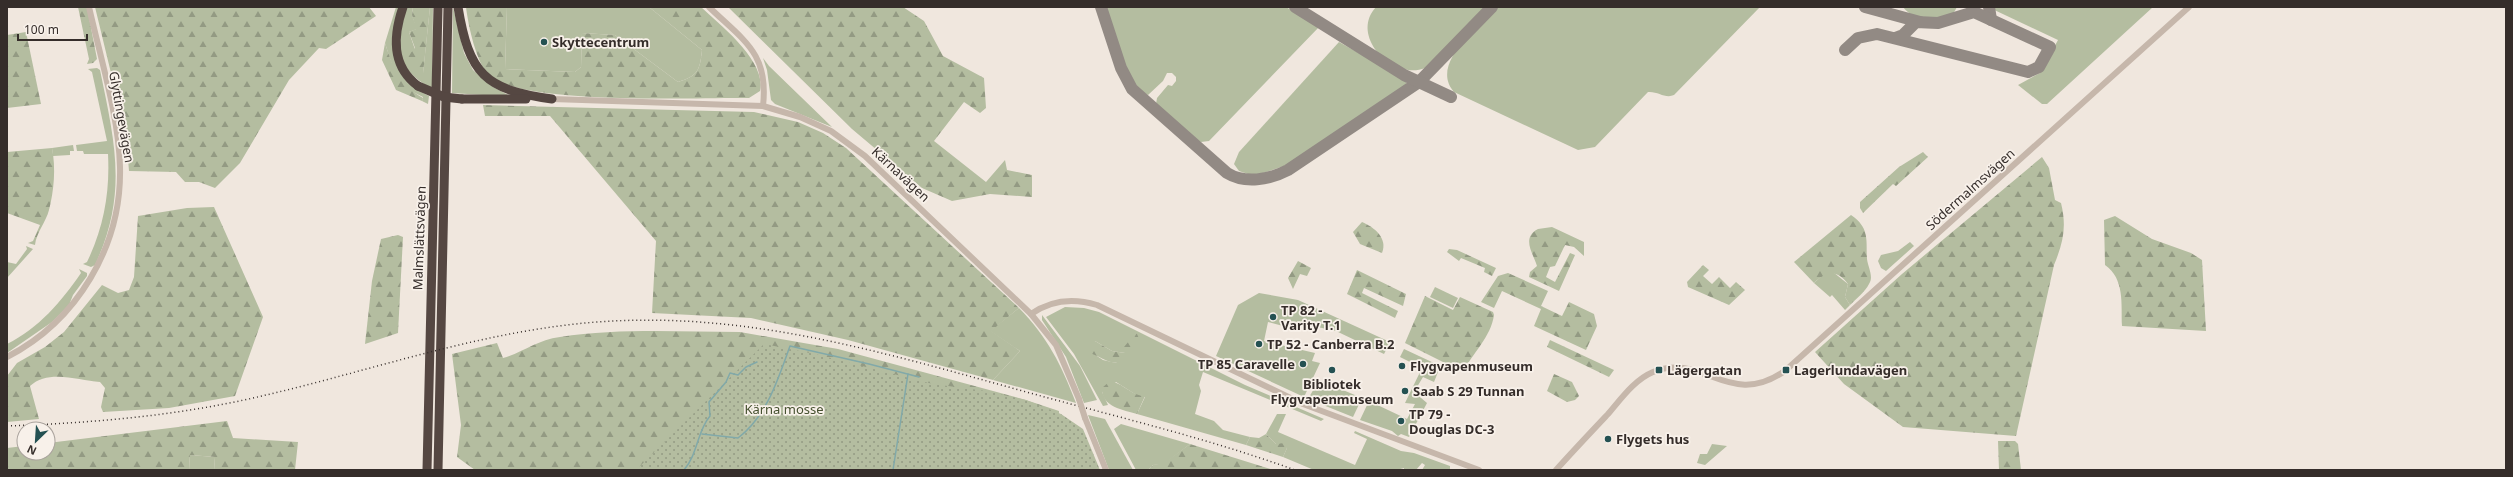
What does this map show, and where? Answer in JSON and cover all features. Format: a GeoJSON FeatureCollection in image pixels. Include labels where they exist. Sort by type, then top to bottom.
{"type":"FeatureCollection","features":[{"type":"Feature","properties":{"kind":"highway"},"geometry":{"type":"LineString","coordinates":[[403,7],[396,33],[397,58],[406,75],[418,86],[444,97],[552,99]]}},
{"type":"Feature","properties":{"kind":"highway","name":"Malmslättsvägen"},"geometry":{"type":"LineString","coordinates":[[427,470],[438,7]]}},
{"type":"Feature","properties":{"kind":"highway","name":"Malmslättsvägen"},"geometry":{"type":"LineString","coordinates":[[438,470],[448,7]]}},
{"type":"Feature","properties":{"kind":"highway"},"geometry":{"type":"LineString","coordinates":[[458,7],[466,46],[470,57],[483,74],[509,91],[552,99]]}},
{"type":"Feature","properties":{"kind":"street","name":"Glyttingevägen"},"geometry":{"type":"LineString","coordinates":[[7,357],[33,342],[55,323],[74,302],[100,263],[115,221],[119,195],[119,152],[89,7]]}},
{"type":"Feature","properties":{"kind":"street"},"geometry":{"type":"LineString","coordinates":[[709,7],[746,42],[758,58],[765,81],[763,106]]}},
{"type":"Feature","properties":{"kind":"street","name":"Södermalmsvägen"},"geometry":{"type":"LineString","coordinates":[[1556,470],[1608,413],[1640,383],[1667,368],[1682,367],[1735,385],[1764,383],[1775,378],[1795,362],[2189,7]]}},
{"type":"Feature","properties":{"kind":"street","name":"Kärnavägen"},"geometry":{"type":"LineString","coordinates":[[552,99],[763,106],[811,121],[852,145],[1032,314],[1056,345],[1079,399],[1106,470]]}},
{"type":"Feature","properties":{"kind":"street"},"geometry":{"type":"LineString","coordinates":[[1032,314],[1041,308],[1062,302],[1075,301],[1097,305],[1310,406],[1479,470]]}},
{"type":"Feature","properties":{"kind":"green space"},"geometry":{"type":"Polygon","coordinates":[[[78,7],[87,7],[97,59],[93,63],[87,64],[89,59],[78,7]]]}},
{"type":"Feature","properties":{"kind":"green space"},"geometry":{"type":"Polygon","coordinates":[[[95,7],[369,7],[376,16],[326,49],[319,48],[289,80],[240,163],[215,188],[199,182],[185,182],[176,172],[129,171],[126,135],[95,7]]]}},
{"type":"Feature","properties":{"kind":"green space"},"geometry":{"type":"Polygon","coordinates":[[[396,7],[399,7],[393,34],[395,59],[399,70],[406,80],[416,89],[429,96],[428,104],[422,101],[423,97],[409,90],[395,74],[385,43],[396,7]]]}},
{"type":"Feature","properties":{"kind":"green space"},"geometry":{"type":"Polygon","coordinates":[[[406,7],[413,7],[412,15],[417,29],[409,32],[423,73],[430,7],[433,7],[432,89],[419,81],[410,72],[404,64],[400,54],[400,33],[406,7]]]}},
{"type":"Feature","properties":{"kind":"green space"},"geometry":{"type":"Polygon","coordinates":[[[413,7],[430,7],[423,74],[406,58],[415,48],[409,32],[416,29],[412,15],[413,7]]]}},
{"type":"Feature","properties":{"kind":"green space"},"geometry":{"type":"Polygon","coordinates":[[[453,7],[464,53],[473,70],[493,87],[512,97],[452,93],[453,7]]]}},
{"type":"Feature","properties":{"kind":"green space"},"geometry":{"type":"Polygon","coordinates":[[[466,7],[507,7],[505,69],[575,72],[581,67],[582,33],[615,35],[678,82],[694,75],[697,71],[702,50],[649,7],[701,7],[740,44],[749,56],[756,68],[760,80],[760,91],[749,98],[613,98],[537,92],[508,85],[489,75],[480,62],[471,33],[466,7]]]}},
{"type":"Feature","properties":{"kind":"green space","name":"Skyttecentrum"},"geometry":{"type":"Polygon","coordinates":[[[507,7],[649,7],[702,50],[699,67],[694,75],[678,82],[615,35],[582,33],[581,67],[575,72],[505,69],[507,7]]]}},
{"type":"Feature","properties":{"kind":"green space"},"geometry":{"type":"Polygon","coordinates":[[[728,7],[903,7],[924,21],[943,56],[984,78],[986,108],[980,113],[964,102],[934,141],[986,182],[1005,160],[1007,170],[1032,175],[1032,197],[990,194],[952,201],[922,188],[852,129],[728,7]]]}},
{"type":"Feature","properties":{"kind":"green space"},"geometry":{"type":"Polygon","coordinates":[[[1106,7],[1286,7],[1319,27],[1209,141],[1201,142],[1193,139],[1156,104],[1157,98],[1168,85],[1172,86],[1176,81],[1176,77],[1172,73],[1167,73],[1163,81],[1148,95],[1139,90],[1129,77],[1106,7]]]}},
{"type":"Feature","properties":{"kind":"green space"},"geometry":{"type":"Polygon","coordinates":[[[1376,7],[1485,7],[1439,58],[1425,68],[1413,70],[1400,68],[1388,62],[1378,53],[1371,42],[1368,31],[1369,18],[1376,7]]]}},
{"type":"Feature","properties":{"kind":"green space"},"geometry":{"type":"Polygon","coordinates":[[[1497,7],[1760,7],[1674,95],[1664,96],[1648,92],[1595,147],[1578,150],[1454,92],[1448,81],[1448,70],[1452,58],[1459,46],[1497,7]]]}},
{"type":"Feature","properties":{"kind":"green space"},"geometry":{"type":"Polygon","coordinates":[[[1903,7],[1957,7],[1953,14],[1947,17],[1926,19],[1913,16],[1903,7]]]}},
{"type":"Feature","properties":{"kind":"green space"},"geometry":{"type":"Polygon","coordinates":[[[1988,7],[2153,7],[2047,104],[2042,104],[2018,85],[2040,73],[2058,40],[1988,7]]]}},
{"type":"Feature","properties":{"kind":"green space"},"geometry":{"type":"Polygon","coordinates":[[[26,32],[41,104],[7,108],[7,35],[26,32]]]}},
{"type":"Feature","properties":{"kind":"green space"},"geometry":{"type":"Polygon","coordinates":[[[1339,42],[1405,79],[1407,85],[1287,165],[1260,174],[1251,175],[1239,171],[1234,164],[1239,152],[1339,42]]]}},
{"type":"Feature","properties":{"kind":"green space"},"geometry":{"type":"Polygon","coordinates":[[[385,43],[391,61],[398,75],[408,87],[423,98],[422,101],[396,90],[382,60],[385,43]]]}},
{"type":"Feature","properties":{"kind":"green space"},"geometry":{"type":"Polygon","coordinates":[[[763,58],[769,66],[832,127],[775,104],[771,100],[767,70],[763,58]]]}},
{"type":"Feature","properties":{"kind":"green space"},"geometry":{"type":"Polygon","coordinates":[[[97,68],[100,70],[110,121],[116,168],[112,215],[95,265],[91,267],[83,264],[87,262],[93,249],[105,209],[108,182],[108,154],[84,154],[83,151],[77,151],[76,145],[107,141],[92,72],[88,69],[97,68]]]}},
{"type":"Feature","properties":{"kind":"green space"},"geometry":{"type":"Polygon","coordinates":[[[483,105],[754,112],[798,122],[823,133],[846,148],[1019,308],[991,331],[1020,351],[993,380],[848,340],[751,318],[652,313],[656,241],[550,116],[485,116],[483,105]]]}},
{"type":"Feature","properties":{"kind":"green space"},"geometry":{"type":"Polygon","coordinates":[[[73,145],[74,151],[70,151],[70,155],[53,156],[52,148],[73,145]]]}},
{"type":"Feature","properties":{"kind":"green space"},"geometry":{"type":"Polygon","coordinates":[[[52,148],[54,179],[51,203],[48,214],[37,236],[35,245],[28,243],[33,241],[40,225],[7,213],[7,152],[52,148]]]}},
{"type":"Feature","properties":{"kind":"green space"},"geometry":{"type":"Polygon","coordinates":[[[1923,152],[1928,157],[1896,186],[1893,184],[1863,213],[1860,208],[1860,202],[1899,167],[1923,152]]]}},
{"type":"Feature","properties":{"kind":"green space"},"geometry":{"type":"Polygon","coordinates":[[[2042,157],[2049,168],[2055,200],[2061,203],[2064,227],[2062,242],[2054,265],[2016,436],[1903,427],[1844,384],[1815,352],[1902,274],[2042,157]]]}},
{"type":"Feature","properties":{"kind":"green space"},"geometry":{"type":"Polygon","coordinates":[[[214,207],[263,317],[235,396],[169,408],[103,412],[101,407],[105,388],[100,382],[64,377],[45,378],[30,386],[39,419],[7,422],[7,376],[17,363],[45,347],[64,332],[102,285],[118,293],[129,290],[134,277],[138,216],[187,208],[214,207]]]}},
{"type":"Feature","properties":{"kind":"green space"},"geometry":{"type":"Polygon","coordinates":[[[1851,215],[1861,225],[1866,235],[1867,259],[1871,278],[1865,290],[1850,305],[1845,297],[1848,284],[1844,279],[1831,273],[1823,276],[1814,283],[1794,262],[1851,215]]]}},
{"type":"Feature","properties":{"kind":"green space"},"geometry":{"type":"Polygon","coordinates":[[[2115,216],[2152,239],[2191,253],[2202,260],[2206,331],[2122,326],[2121,292],[2116,277],[2105,265],[2104,220],[2115,216]]]}},
{"type":"Feature","properties":{"kind":"green space"},"geometry":{"type":"Polygon","coordinates":[[[1362,222],[1379,234],[1383,243],[1382,253],[1360,244],[1353,232],[1362,222]]]}},
{"type":"Feature","properties":{"kind":"green space"},"geometry":{"type":"Polygon","coordinates":[[[1552,227],[1584,242],[1584,256],[1574,247],[1565,245],[1555,266],[1550,267],[1546,277],[1555,282],[1570,253],[1575,255],[1559,291],[1529,277],[1530,272],[1537,266],[1531,251],[1529,241],[1530,237],[1538,229],[1552,227]]]}},
{"type":"Feature","properties":{"kind":"green space"},"geometry":{"type":"Polygon","coordinates":[[[398,235],[403,237],[398,333],[365,344],[372,281],[381,239],[398,235]]]}},
{"type":"Feature","properties":{"kind":"green space"},"geometry":{"type":"Polygon","coordinates":[[[1910,242],[1914,246],[1886,271],[1881,268],[1878,261],[1881,255],[1898,251],[1910,242]]]}},
{"type":"Feature","properties":{"kind":"green space"},"geometry":{"type":"Polygon","coordinates":[[[26,246],[33,249],[7,278],[7,262],[16,264],[27,249],[26,246]]]}},
{"type":"Feature","properties":{"kind":"green space"},"geometry":{"type":"Polygon","coordinates":[[[1449,249],[1457,250],[1496,268],[1492,276],[1484,272],[1485,268],[1461,258],[1459,261],[1447,252],[1449,249]]]}},
{"type":"Feature","properties":{"kind":"green space"},"geometry":{"type":"Polygon","coordinates":[[[1298,261],[1311,268],[1307,276],[1300,274],[1293,289],[1288,278],[1298,261]]]}},
{"type":"Feature","properties":{"kind":"green space"},"geometry":{"type":"Polygon","coordinates":[[[1703,265],[1709,270],[1703,276],[1712,284],[1719,277],[1730,288],[1736,282],[1745,290],[1729,305],[1688,287],[1687,282],[1703,265]]]}},
{"type":"Feature","properties":{"kind":"green space"},"geometry":{"type":"Polygon","coordinates":[[[79,269],[87,273],[87,276],[73,295],[69,305],[52,322],[7,353],[7,344],[19,338],[39,322],[66,294],[81,273],[79,269]]]}},
{"type":"Feature","properties":{"kind":"green space"},"geometry":{"type":"Polygon","coordinates":[[[1357,270],[1406,294],[1403,306],[1364,288],[1362,293],[1398,311],[1395,318],[1347,294],[1357,270]]]}},
{"type":"Feature","properties":{"kind":"green space"},"geometry":{"type":"Polygon","coordinates":[[[1833,272],[1848,284],[1845,297],[1850,305],[1845,310],[1832,295],[1830,297],[1814,283],[1825,273],[1833,272]]]}},
{"type":"Feature","properties":{"kind":"green space"},"geometry":{"type":"Polygon","coordinates":[[[1508,273],[1548,291],[1541,306],[1562,316],[1569,302],[1594,314],[1597,326],[1586,350],[1534,326],[1541,309],[1502,291],[1494,308],[1481,302],[1498,276],[1508,273]]]}},
{"type":"Feature","properties":{"kind":"green space"},"geometry":{"type":"Polygon","coordinates":[[[1435,287],[1458,298],[1453,308],[1430,297],[1435,287]]]}},
{"type":"Feature","properties":{"kind":"green space"},"geometry":{"type":"Polygon","coordinates":[[[1259,293],[1298,300],[1390,342],[1384,354],[1336,331],[1285,320],[1283,326],[1268,322],[1264,341],[1315,353],[1312,361],[1320,363],[1304,397],[1216,356],[1238,305],[1259,293]]]}},
{"type":"Feature","properties":{"kind":"green space"},"geometry":{"type":"Polygon","coordinates":[[[1425,296],[1453,310],[1460,297],[1493,312],[1494,315],[1489,331],[1463,372],[1405,343],[1425,296]]]}},
{"type":"Feature","properties":{"kind":"green space"},"geometry":{"type":"Polygon","coordinates":[[[1065,307],[1084,308],[1099,312],[1245,385],[1324,419],[1321,421],[1203,372],[1199,385],[1201,391],[1195,414],[1214,421],[1223,430],[1250,437],[1246,445],[1137,414],[1145,397],[1138,396],[1116,382],[1102,392],[1108,405],[1103,406],[1074,354],[1046,317],[1065,307]],[[1095,341],[1094,354],[1103,360],[1116,363],[1125,353],[1112,351],[1095,341]]]}},
{"type":"Feature","properties":{"kind":"green space"},"geometry":{"type":"Polygon","coordinates":[[[1019,308],[1038,330],[1053,352],[1076,403],[993,380],[1020,351],[990,331],[1019,308]]]}},
{"type":"Feature","properties":{"kind":"green space"},"geometry":{"type":"Polygon","coordinates":[[[1042,315],[1080,366],[1097,400],[1084,403],[1066,357],[1042,320],[1042,315]]]}},
{"type":"Feature","properties":{"kind":"green space"},"geometry":{"type":"Polygon","coordinates":[[[1131,331],[1137,334],[1140,341],[1133,353],[1128,353],[1124,347],[1129,341],[1131,331]]]}},
{"type":"Feature","properties":{"kind":"green space"},"geometry":{"type":"Polygon","coordinates":[[[605,332],[740,332],[838,349],[1026,400],[1059,411],[1060,464],[741,470],[475,470],[457,457],[461,425],[452,354],[497,343],[503,358],[544,341],[560,337],[605,332]]]}},
{"type":"Feature","properties":{"kind":"green space"},"geometry":{"type":"Polygon","coordinates":[[[1550,340],[1614,370],[1609,377],[1547,347],[1550,340]]]}},
{"type":"Feature","properties":{"kind":"green space"},"geometry":{"type":"Polygon","coordinates":[[[1095,341],[1112,351],[1125,353],[1127,358],[1117,363],[1089,353],[1087,347],[1095,341]]]}},
{"type":"Feature","properties":{"kind":"green space","name":"Kärna mosse"},"geometry":{"type":"Polygon","coordinates":[[[764,344],[815,354],[933,384],[986,391],[1026,400],[1061,414],[1083,429],[1100,470],[636,470],[764,344]]]}},
{"type":"Feature","properties":{"kind":"green space"},"geometry":{"type":"Polygon","coordinates":[[[1404,349],[1434,363],[1438,372],[1434,382],[1423,377],[1414,392],[1427,403],[1409,437],[1401,434],[1398,436],[1392,431],[1360,420],[1369,401],[1407,419],[1415,404],[1405,403],[1422,368],[1400,357],[1404,349]]]}},
{"type":"Feature","properties":{"kind":"green space"},"geometry":{"type":"Polygon","coordinates":[[[1554,374],[1572,382],[1579,396],[1575,400],[1567,402],[1547,391],[1554,374]]]}},
{"type":"Feature","properties":{"kind":"green space"},"geometry":{"type":"Polygon","coordinates":[[[1319,380],[1362,398],[1353,417],[1308,399],[1319,380]]]}},
{"type":"Feature","properties":{"kind":"green space"},"geometry":{"type":"Polygon","coordinates":[[[1110,381],[1119,384],[1136,394],[1145,396],[1137,414],[1114,407],[1105,400],[1102,388],[1110,381]]]}},
{"type":"Feature","properties":{"kind":"green space"},"geometry":{"type":"Polygon","coordinates":[[[1277,414],[1286,414],[1278,432],[1355,465],[1367,439],[1354,433],[1355,431],[1401,451],[1414,453],[1450,466],[1450,470],[1422,470],[1425,465],[1422,463],[1416,470],[1404,470],[1404,468],[1397,470],[1314,470],[1283,457],[1287,448],[1276,444],[1266,434],[1277,414]]]}},
{"type":"Feature","properties":{"kind":"green space"},"geometry":{"type":"Polygon","coordinates":[[[1088,415],[1105,419],[1133,470],[1109,470],[1088,415]]]}},
{"type":"Feature","properties":{"kind":"green space"},"geometry":{"type":"Polygon","coordinates":[[[227,421],[233,438],[298,442],[295,470],[214,470],[215,457],[190,455],[189,470],[7,470],[7,448],[16,447],[16,461],[56,461],[56,442],[227,421]]]}},
{"type":"Feature","properties":{"kind":"green space"},"geometry":{"type":"Polygon","coordinates":[[[1121,424],[1190,444],[1164,464],[1153,465],[1148,470],[1136,470],[1114,429],[1121,424]]]}},
{"type":"Feature","properties":{"kind":"green space"},"geometry":{"type":"Polygon","coordinates":[[[1266,434],[1276,444],[1284,443],[1287,448],[1283,457],[1246,445],[1250,437],[1259,438],[1266,434]]]}},
{"type":"Feature","properties":{"kind":"green space"},"geometry":{"type":"Polygon","coordinates":[[[1998,441],[2015,441],[2018,444],[2021,470],[1999,470],[1998,441]]]}},
{"type":"Feature","properties":{"kind":"green space"},"geometry":{"type":"Polygon","coordinates":[[[1190,444],[1274,470],[1148,470],[1153,465],[1164,463],[1190,444]]]}},
{"type":"Feature","properties":{"kind":"green space"},"geometry":{"type":"Polygon","coordinates":[[[1712,444],[1727,446],[1705,465],[1697,463],[1700,454],[1707,454],[1712,444]]]}},
{"type":"Feature","properties":{"kind":"green space"},"geometry":{"type":"Polygon","coordinates":[[[190,455],[215,457],[214,470],[189,470],[190,455]]]}},
{"type":"Feature","properties":{"kind":"waterway"},"geometry":{"type":"LineString","coordinates":[[702,434],[738,438],[748,429],[764,408],[776,384],[790,346],[919,377]]}},
{"type":"Feature","properties":{"kind":"waterway"},"geometry":{"type":"LineString","coordinates":[[684,470],[689,464],[702,429],[710,416],[709,402],[726,382],[730,373],[738,375],[746,367],[757,362]]}},
{"type":"Feature","properties":{"kind":"waterway"},"geometry":{"type":"LineString","coordinates":[[893,470],[908,374]]}},
{"type":"Feature","properties":{"kind":"taxiway"},"geometry":{"type":"LineString","coordinates":[[1101,7],[1121,68],[1132,89],[1227,173],[1241,179],[1249,180],[1273,176],[1288,170],[1419,82],[1492,7]]}},
{"type":"Feature","properties":{"kind":"taxiway"},"geometry":{"type":"LineString","coordinates":[[1295,7],[1404,75],[1451,97]]}},
{"type":"Feature","properties":{"kind":"taxiway"},"geometry":{"type":"LineString","coordinates":[[1865,7],[1920,22]]}},
{"type":"Feature","properties":{"kind":"taxiway"},"geometry":{"type":"LineString","coordinates":[[1989,7],[1991,20]]}},
{"type":"Feature","properties":{"kind":"taxiway"},"geometry":{"type":"LineString","coordinates":[[1845,50],[1858,38],[1877,34],[2028,72],[2039,67],[2050,47],[1974,12],[1938,23],[1916,22],[1903,35],[1895,38]]}},
{"type":"Feature","properties":{"kind":"railway"},"geometry":{"type":"LineString","coordinates":[[7,426],[126,418],[214,406],[284,391],[440,350],[519,332],[559,326],[622,321],[683,321],[744,326],[863,348],[1169,430],[1295,470]]}},
{"type":"Feature","properties":{"kind":"place","name":"Skyttecentrum"},"geometry":{"type":"Point","coordinates":[544,42]}},
{"type":"Feature","properties":{"kind":"place","name":"TP 82 - Varity T.1"},"geometry":{"type":"Point","coordinates":[1273,317]}},
{"type":"Feature","properties":{"kind":"place","name":"TP 52 - Canberra B.2"},"geometry":{"type":"Point","coordinates":[1259,344]}},
{"type":"Feature","properties":{"kind":"place","name":"TP 85 Caravelle"},"geometry":{"type":"Point","coordinates":[1303,364]}},
{"type":"Feature","properties":{"kind":"place","name":"Flygvapenmuseum"},"geometry":{"type":"Point","coordinates":[1402,366]}},
{"type":"Feature","properties":{"kind":"place","name":"Bibliotek Flygvapenmuseum"},"geometry":{"type":"Point","coordinates":[1332,370]}},
{"type":"Feature","properties":{"kind":"place","name":"Lägergatan"},"geometry":{"type":"Point","coordinates":[1659,370]}},
{"type":"Feature","properties":{"kind":"place","name":"Lagerlundavägen"},"geometry":{"type":"Point","coordinates":[1786,370]}},
{"type":"Feature","properties":{"kind":"place","name":"Saab S 29 Tunnan"},"geometry":{"type":"Point","coordinates":[1405,391]}},
{"type":"Feature","properties":{"kind":"place","name":"TP 79 - Douglas DC-3"},"geometry":{"type":"Point","coordinates":[1401,421]}},
{"type":"Feature","properties":{"kind":"place","name":"Flygets hus"},"geometry":{"type":"Point","coordinates":[1608,439]}}]}
